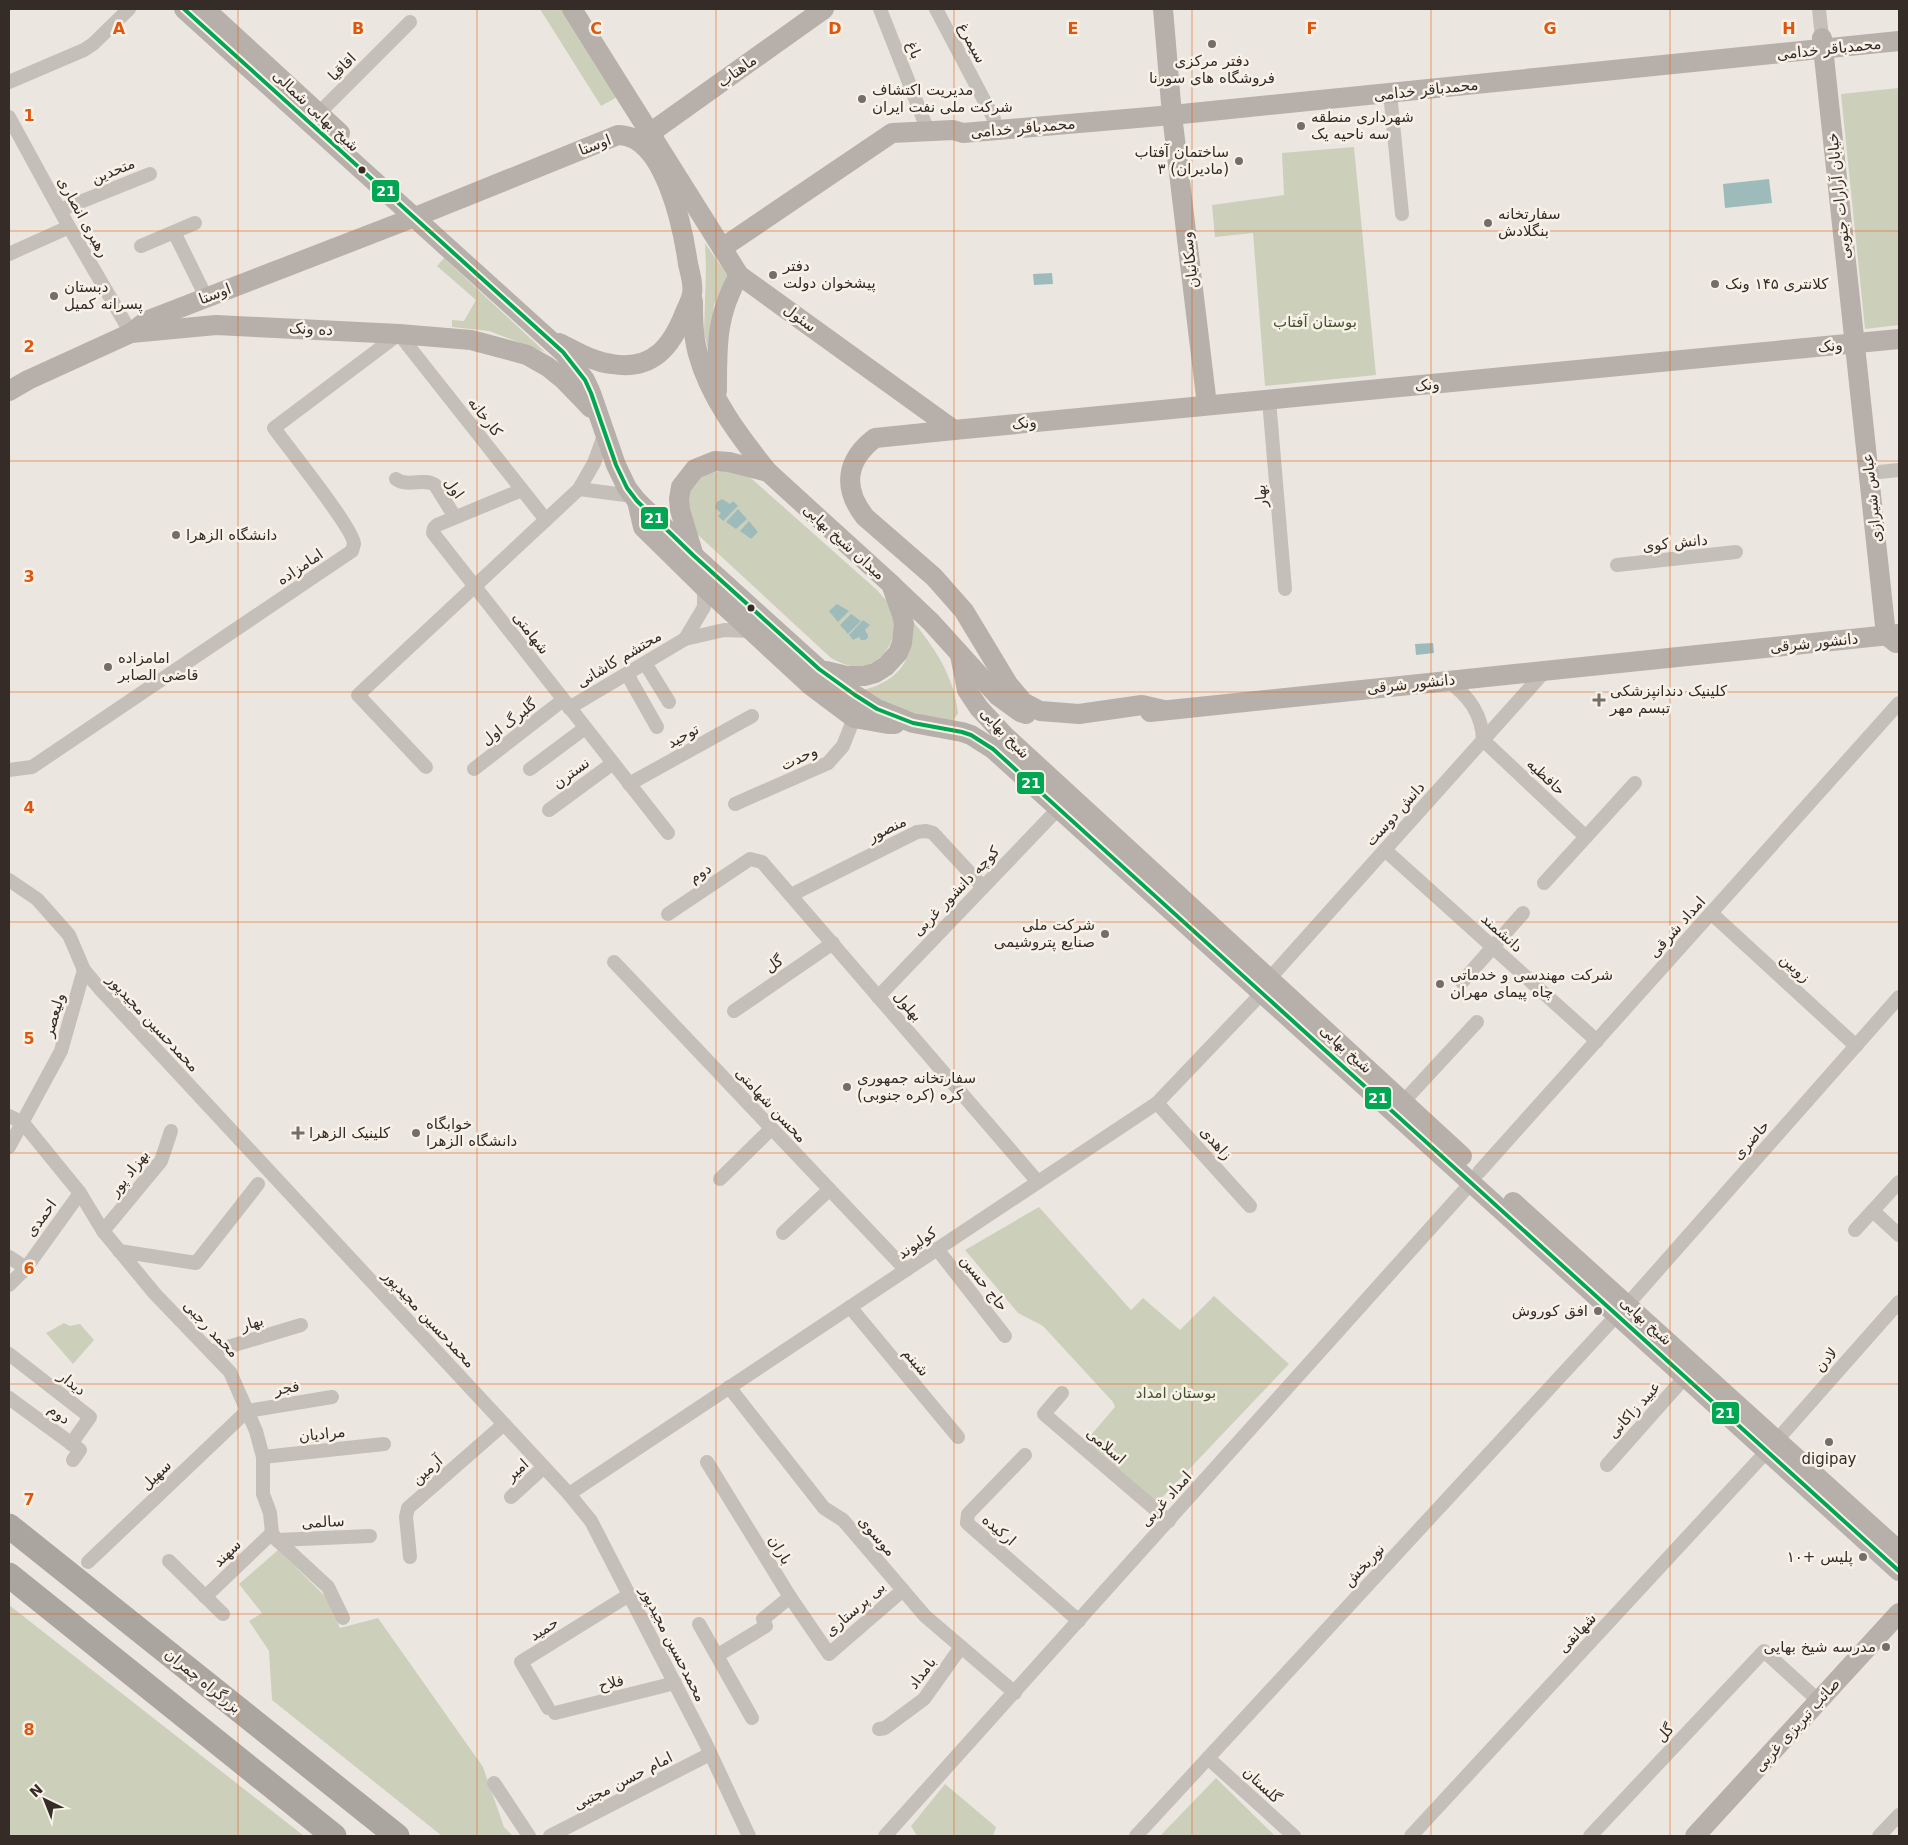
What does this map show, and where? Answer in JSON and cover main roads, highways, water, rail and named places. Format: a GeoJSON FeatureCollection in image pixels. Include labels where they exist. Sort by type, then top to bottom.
{"type":"FeatureCollection","features":[{"type":"Feature","properties":{"kind":"highway","name":"بزرگراه چمران"},"geometry":{"type":"LineString","coordinates":[[9,1526],[397,1836]]}},
{"type":"Feature","properties":{"kind":"highway"},"geometry":{"type":"LineString","coordinates":[[9,1575],[334,1836]]}},
{"type":"Feature","properties":{"kind":"main road","name":"شیخ بهایی شمالی"},"geometry":{"type":"LineString","coordinates":[[184,9],[314,118],[421,215]]}},
{"type":"Feature","properties":{"kind":"main road","name":"شیخ بهایی شمالی"},"geometry":{"type":"LineString","coordinates":[[206,9],[314,118]]}},
{"type":"Feature","properties":{"kind":"main road","name":"سئول"},"geometry":{"type":"LineString","coordinates":[[572,9],[739,275],[954,430]]}},
{"type":"Feature","properties":{"kind":"main road","name":"ماهتاب"},"geometry":{"type":"LineString","coordinates":[[650,133],[824,9]]}},
{"type":"Feature","properties":{"kind":"main road"},"geometry":{"type":"LineString","coordinates":[[1163,9],[1177,108]]}},
{"type":"Feature","properties":{"kind":"main road","name":"وسکانیان"},"geometry":{"type":"LineString","coordinates":[[1175,9],[1177,108],[1208,405]]}},
{"type":"Feature","properties":{"kind":"main road"},"geometry":{"type":"LineString","coordinates":[[1823,44],[1899,31]]}},
{"type":"Feature","properties":{"kind":"main road","name":"محمدباقر خدامی"},"geometry":{"type":"LineString","coordinates":[[725,252],[906,133],[953,130],[963,133],[1121,113],[1823,44],[1899,41]]}},
{"type":"Feature","properties":{"kind":"main road","name":"محمدباقر خدامی"},"geometry":{"type":"LineString","coordinates":[[1330,93],[1390,93],[1823,44]]}},
{"type":"Feature","properties":{"kind":"main road","name":"خیابان آرارات جنوبی"},"geometry":{"type":"LineString","coordinates":[[1823,44],[1855,343]]}},
{"type":"Feature","properties":{"kind":"main road","name":"محمدباقر خدامی"},"geometry":{"type":"LineString","coordinates":[[953,130],[964,124],[994,119],[1121,113]]}},
{"type":"Feature","properties":{"kind":"main road","name":"اوستا"},"geometry":{"type":"LineString","coordinates":[[131,333],[146,321],[421,215],[618,136],[630,137],[644,146],[669,185],[682,230],[693,293]]}},
{"type":"Feature","properties":{"kind":"main road","name":"سئول"},"geometry":{"type":"LineString","coordinates":[[677,176],[696,242],[696,275],[693,293],[694,326],[698,355],[708,381],[734,428],[768,472]]}},
{"type":"Feature","properties":{"kind":"main road"},"geometry":{"type":"LineString","coordinates":[[421,215],[563,352],[585,380],[592,393],[616,465],[627,488],[635,499],[693,555]]}},
{"type":"Feature","properties":{"kind":"main road"},"geometry":{"type":"LineString","coordinates":[[717,398],[718,337],[721,318],[726,299],[739,275]]}},
{"type":"Feature","properties":{"kind":"main road"},"geometry":{"type":"LineString","coordinates":[[548,338],[604,362],[621,365],[640,362],[658,354],[670,343],[682,321],[693,293]]}},
{"type":"Feature","properties":{"kind":"main road","name":"ده ونک"},"geometry":{"type":"LineString","coordinates":[[9,391],[28,380],[131,333],[216,325],[399,334],[471,340],[526,355],[548,367],[564,380],[602,425]]}},
{"type":"Feature","properties":{"kind":"main road","name":"ونک"},"geometry":{"type":"LineString","coordinates":[[1164,710],[1142,705],[1079,714],[1040,711],[1023,702],[1008,684],[964,611],[934,577],[865,517],[857,506],[850,482],[857,456],[865,446],[875,438],[1899,339]]}},
{"type":"Feature","properties":{"kind":"main road","name":"عباس شیرازی"},"geometry":{"type":"LineString","coordinates":[[1855,343],[1869,473],[1895,638]]}},
{"type":"Feature","properties":{"kind":"main road","name":"میدان شیخ بهایی"},"geometry":{"type":"LineString","coordinates":[[715,461],[738,463],[768,472],[891,584],[904,624],[902,643],[893,659],[874,673],[864,676],[847,676],[819,669],[693,555],[682,518],[680,499],[682,487],[692,473],[704,464],[715,461]]}},
{"type":"Feature","properties":{"kind":"main road"},"geometry":{"type":"LineString","coordinates":[[635,499],[643,527],[704,587],[810,685],[854,718],[888,724],[913,723]]}},
{"type":"Feature","properties":{"kind":"main road","name":"شیخ بهایی"},"geometry":{"type":"LineString","coordinates":[[891,584],[931,622],[960,655],[967,690],[979,708],[1005,736],[1266,986],[1772,1446],[1899,1571]]}},
{"type":"Feature","properties":{"kind":"main road","name":"دانشور شرقی"},"geometry":{"type":"LineString","coordinates":[[960,655],[998,696],[1020,712],[1045,721],[1079,722],[1164,710],[1448,680],[1895,638]]}},
{"type":"Feature","properties":{"kind":"main road","name":"شیخ بهایی"},"geometry":{"type":"LineString","coordinates":[[819,669],[877,709],[913,723],[962,732],[983,741],[1058,809],[1266,986]]}},
{"type":"Feature","properties":{"kind":"main road","name":"شیخ بهایی"},"geometry":{"type":"LineString","coordinates":[[1329,1044],[1403,1102],[1475,1177]]}},
{"type":"Feature","properties":{"kind":"main road","name":"شیخ بهایی"},"geometry":{"type":"LineString","coordinates":[[1622,1310],[1685,1377],[1899,1551]]}},
{"type":"Feature","properties":{"kind":"main road","name":"صائب تبریزی غربی"},"geometry":{"type":"LineString","coordinates":[[1695,1836],[1899,1613]]}},
{"type":"Feature","properties":{"kind":"water"},"geometry":{"type":"Polygon","coordinates":[[[1769,179],[1772,203],[1725,208],[1723,184],[1769,179]]]}},
{"type":"Feature","properties":{"kind":"water"},"geometry":{"type":"Polygon","coordinates":[[[1052,273],[1053,284],[1034,285],[1033,274],[1052,273]]]}},
{"type":"Feature","properties":{"kind":"water"},"geometry":{"type":"Polygon","coordinates":[[[722,499],[730,504],[733,501],[738,506],[723,521],[718,516],[721,513],[715,508],[717,502],[722,499]]]}},
{"type":"Feature","properties":{"kind":"water"},"geometry":{"type":"Polygon","coordinates":[[[738,509],[747,519],[736,529],[726,522],[738,509]]]}},
{"type":"Feature","properties":{"kind":"water"},"geometry":{"type":"Polygon","coordinates":[[[749,521],[758,532],[751,539],[740,531],[749,521]]]}},
{"type":"Feature","properties":{"kind":"water"},"geometry":{"type":"Polygon","coordinates":[[[837,604],[849,611],[838,622],[829,611],[837,604]]]}},
{"type":"Feature","properties":{"kind":"water"},"geometry":{"type":"Polygon","coordinates":[[[851,614],[861,621],[848,634],[840,625],[851,614]]]}},
{"type":"Feature","properties":{"kind":"water"},"geometry":{"type":"Polygon","coordinates":[[[863,620],[870,625],[865,630],[868,638],[861,640],[859,637],[853,640],[849,635],[863,620]]]}},
{"type":"Feature","properties":{"kind":"water"},"geometry":{"type":"Polygon","coordinates":[[[1433,643],[1434,653],[1416,655],[1415,644],[1433,643]]]}},
{"type":"Feature","properties":{"kind":"place","name":"دفتر مرکزی فروشگاه های سورنا"},"geometry":{"type":"Point","coordinates":[1212,44]}},
{"type":"Feature","properties":{"kind":"place","name":"مدیریت اکتشاف شرکت ملی نفت ایران"},"geometry":{"type":"Point","coordinates":[862,99]}},
{"type":"Feature","properties":{"kind":"place","name":"شهرداری منطقه سه ناحیه یک"},"geometry":{"type":"Point","coordinates":[1301,126]}},
{"type":"Feature","properties":{"kind":"place","name":"ساختمان آفتاب ۳ (مادیران)"},"geometry":{"type":"Point","coordinates":[1239,161]}},
{"type":"Feature","properties":{"kind":"place","name":"سفارتخانه بنگلادش"},"geometry":{"type":"Point","coordinates":[1488,223]}},
{"type":"Feature","properties":{"kind":"place","name":"دفتر پیشخوان دولت"},"geometry":{"type":"Point","coordinates":[773,275]}},
{"type":"Feature","properties":{"kind":"place","name":"کلانتری ۱۴۵ ونک"},"geometry":{"type":"Point","coordinates":[1715,284]}},
{"type":"Feature","properties":{"kind":"place","name":"دبستان پسرانه كميل"},"geometry":{"type":"Point","coordinates":[54,296]}},
{"type":"Feature","properties":{"kind":"place","name":"دانشگاه الزهرا"},"geometry":{"type":"Point","coordinates":[176,535]}},
{"type":"Feature","properties":{"kind":"place","name":"امامزاده قاضی الصابر"},"geometry":{"type":"Point","coordinates":[108,667]}},
{"type":"Feature","properties":{"kind":"place","name":"کلینیک دندانپزشکی تبسم مهر"},"geometry":{"type":"Point","coordinates":[1599,700]}},
{"type":"Feature","properties":{"kind":"place","name":"شرکت ملی صنایع پتروشیمی"},"geometry":{"type":"Point","coordinates":[1105,934]}},
{"type":"Feature","properties":{"kind":"place","name":"شرکت مهندسی و خدماتی چاه پیمای مهران"},"geometry":{"type":"Point","coordinates":[1440,984]}},
{"type":"Feature","properties":{"kind":"place","name":"سفارتخانه جمهوری کره (کره جنوبی)"},"geometry":{"type":"Point","coordinates":[847,1087]}},
{"type":"Feature","properties":{"kind":"place","name":"کلینیک الزهرا"},"geometry":{"type":"Point","coordinates":[298,1133]}},
{"type":"Feature","properties":{"kind":"place","name":"خوابگاه دانشگاه الزهرا"},"geometry":{"type":"Point","coordinates":[416,1133]}},
{"type":"Feature","properties":{"kind":"place","name":"افق کوروش"},"geometry":{"type":"Point","coordinates":[1598,1311]}},
{"type":"Feature","properties":{"kind":"place","name":"digipay"},"geometry":{"type":"Point","coordinates":[1829,1442]}},
{"type":"Feature","properties":{"kind":"place","name":"پلیس +۱۰"},"geometry":{"type":"Point","coordinates":[1863,1557]}},
{"type":"Feature","properties":{"kind":"place","name":"مدرسه شیخ بهایی"},"geometry":{"type":"Point","coordinates":[1886,1647]}},
{"type":"Feature","properties":{"kind":"park label","name":"بوستان آفتاب"},"geometry":{"type":"Point","coordinates":[1315,322]}},
{"type":"Feature","properties":{"kind":"park label","name":"بوستان امداد"},"geometry":{"type":"Point","coordinates":[1176,1393]}}]}
